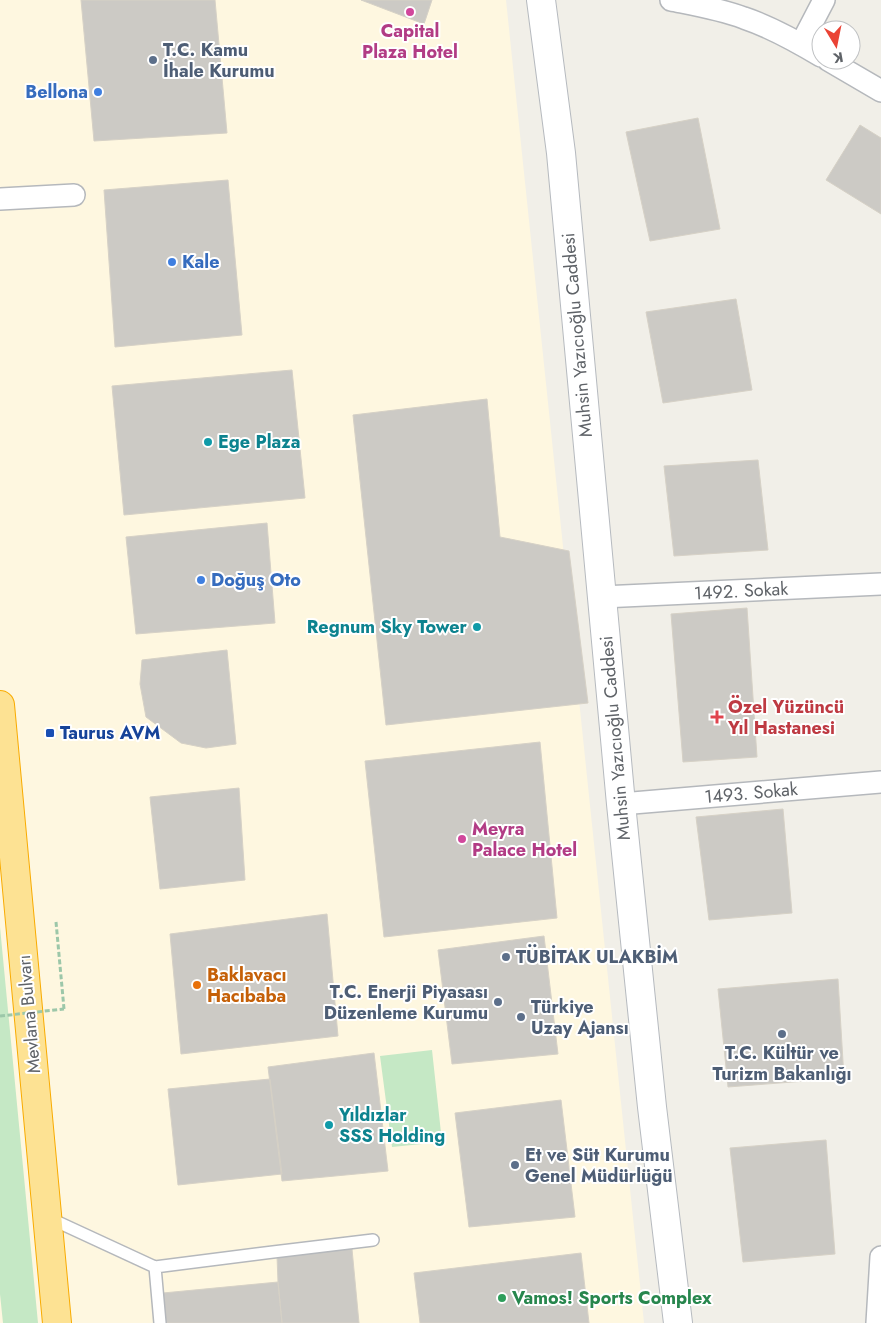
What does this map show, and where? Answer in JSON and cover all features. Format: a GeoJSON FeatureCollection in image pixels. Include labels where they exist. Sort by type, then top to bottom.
{"type":"FeatureCollection","features":[{"type":"Feature","properties":{"kind":"highway","name":"Mevlana Bulvarı"},"geometry":{"type":"LineString","coordinates":[[0,705],[57,1323]]}},
{"type":"Feature","properties":{"kind":"main road","name":"Muhsin Yazıcıoğlu Caddesi"},"geometry":{"type":"LineString","coordinates":[[541,0],[560,153],[621,804],[652,1107],[678,1323]]}},
{"type":"Feature","properties":{"kind":"main road","name":"Muhsin Yazıcıoğlu Caddesi"},"geometry":{"type":"LineString","coordinates":[[559,0],[566,95],[560,153]]}},
{"type":"Feature","properties":{"kind":"street"},"geometry":{"type":"LineString","coordinates":[[672,0],[743,17],[811,50]]}},
{"type":"Feature","properties":{"kind":"street"},"geometry":{"type":"LineString","coordinates":[[801,44],[824,0]]}},
{"type":"Feature","properties":{"kind":"street"},"geometry":{"type":"LineString","coordinates":[[845,70],[881,91]]}},
{"type":"Feature","properties":{"kind":"street"},"geometry":{"type":"LineString","coordinates":[[0,199],[74,195]]}},
{"type":"Feature","properties":{"kind":"street","name":"1492. Sokak"},"geometry":{"type":"LineString","coordinates":[[602,597],[881,584]]}},
{"type":"Feature","properties":{"kind":"street","name":"1493. Sokak"},"geometry":{"type":"LineString","coordinates":[[621,804],[881,782]]}},
{"type":"Feature","properties":{"kind":"street"},"geometry":{"type":"LineString","coordinates":[[878,1323],[881,1257]]}},
{"type":"Feature","properties":{"kind":"lane"},"geometry":{"type":"LineString","coordinates":[[48,1218],[155,1267],[373,1240]]}},
{"type":"Feature","properties":{"kind":"lane"},"geometry":{"type":"LineString","coordinates":[[155,1267],[160,1323]]}},
{"type":"Feature","properties":{"kind":"path"},"geometry":{"type":"LineString","coordinates":[[0,1016],[64,1009],[56,922]]}},
{"type":"Feature","properties":{"kind":"shaded area"},"geometry":{"type":"Polygon","coordinates":[[[0,0],[506,0],[644,1323],[0,1323],[0,0]]]}},
{"type":"Feature","properties":{"kind":"green space"},"geometry":{"type":"Polygon","coordinates":[[[0,927],[38,1323],[3,1323],[0,1294],[0,927]]]}},
{"type":"Feature","properties":{"kind":"green space"},"geometry":{"type":"Polygon","coordinates":[[[432,1050],[442,1142],[392,1147],[380,1056],[432,1050]]]}},
{"type":"Feature","properties":{"kind":"building","name":"T.C. Kamu İhale Kurumu"},"geometry":{"type":"Polygon","coordinates":[[[81,0],[215,0],[227,133],[94,141],[81,0]]]}},
{"type":"Feature","properties":{"kind":"building","name":"Capital Plaza Hotel"},"geometry":{"type":"Polygon","coordinates":[[[361,0],[432,0],[424,24],[361,0]]]}},
{"type":"Feature","properties":{"kind":"building"},"geometry":{"type":"Polygon","coordinates":[[[698,118],[720,229],[650,241],[626,132],[698,118]]]}},
{"type":"Feature","properties":{"kind":"building"},"geometry":{"type":"Polygon","coordinates":[[[860,125],[881,138],[881,214],[826,180],[860,125]]]}},
{"type":"Feature","properties":{"kind":"building","name":"Kale"},"geometry":{"type":"Polygon","coordinates":[[[228,180],[242,335],[115,347],[104,190],[228,180]]]}},
{"type":"Feature","properties":{"kind":"building"},"geometry":{"type":"Polygon","coordinates":[[[736,299],[752,390],[663,403],[646,312],[736,299]]]}},
{"type":"Feature","properties":{"kind":"building","name":"Ege Plaza"},"geometry":{"type":"Polygon","coordinates":[[[292,370],[305,498],[124,515],[112,386],[292,370]]]}},
{"type":"Feature","properties":{"kind":"building","name":"Regnum Sky Tower"},"geometry":{"type":"Polygon","coordinates":[[[487,399],[500,537],[569,551],[588,703],[386,725],[353,415],[487,399]]]}},
{"type":"Feature","properties":{"kind":"building"},"geometry":{"type":"Polygon","coordinates":[[[758,460],[768,550],[674,556],[664,466],[758,460]]]}},
{"type":"Feature","properties":{"kind":"building","name":"Doğuş Oto"},"geometry":{"type":"Polygon","coordinates":[[[267,523],[275,623],[136,634],[126,537],[267,523]]]}},
{"type":"Feature","properties":{"kind":"building","name":"Özel Yüzüncü Yıl Hastanesi"},"geometry":{"type":"Polygon","coordinates":[[[747,608],[757,757],[683,762],[671,614],[747,608]]]}},
{"type":"Feature","properties":{"kind":"building"},"geometry":{"type":"Polygon","coordinates":[[[227,650],[236,744],[206,748],[181,743],[146,717],[140,684],[142,660],[227,650]]]}},
{"type":"Feature","properties":{"kind":"building","name":"Meyra Palace Hotel"},"geometry":{"type":"Polygon","coordinates":[[[540,742],[557,918],[384,937],[365,761],[540,742]]]}},
{"type":"Feature","properties":{"kind":"building"},"geometry":{"type":"Polygon","coordinates":[[[239,788],[245,880],[160,889],[150,797],[239,788]]]}},
{"type":"Feature","properties":{"kind":"building"},"geometry":{"type":"Polygon","coordinates":[[[783,809],[792,913],[709,920],[696,817],[783,809]]]}},
{"type":"Feature","properties":{"kind":"building"},"geometry":{"type":"Polygon","coordinates":[[[327,914],[338,1036],[181,1054],[170,934],[327,914]]]}},
{"type":"Feature","properties":{"kind":"building","name":"T.C. Enerji Piyasası Düzenleme Kurumu"},"geometry":{"type":"Polygon","coordinates":[[[544,936],[558,1054],[452,1064],[438,950],[544,936]]]}},
{"type":"Feature","properties":{"kind":"building","name":"T.C. Kültür ve Turizm Bakanlığı"},"geometry":{"type":"Polygon","coordinates":[[[838,979],[844,1078],[728,1087],[718,989],[838,979]]]}},
{"type":"Feature","properties":{"kind":"building","name":"Yıldızlar SSS Holding"},"geometry":{"type":"Polygon","coordinates":[[[374,1053],[388,1171],[282,1181],[268,1067],[374,1053]]]}},
{"type":"Feature","properties":{"kind":"building"},"geometry":{"type":"Polygon","coordinates":[[[270,1079],[282,1174],[178,1185],[168,1089],[270,1079]]]}},
{"type":"Feature","properties":{"kind":"building","name":"Et ve Süt Kurumu Genel Müdürlüğü"},"geometry":{"type":"Polygon","coordinates":[[[561,1100],[575,1217],[469,1227],[455,1113],[561,1100]]]}},
{"type":"Feature","properties":{"kind":"building"},"geometry":{"type":"Polygon","coordinates":[[[826,1140],[835,1254],[743,1262],[730,1148],[826,1140]]]}},
{"type":"Feature","properties":{"kind":"building"},"geometry":{"type":"Polygon","coordinates":[[[352,1249],[359,1323],[282,1323],[277,1256],[352,1249]]]}},
{"type":"Feature","properties":{"kind":"building","name":"Vamos! Sports Complex"},"geometry":{"type":"Polygon","coordinates":[[[581,1253],[589,1323],[420,1323],[414,1273],[581,1253]]]}},
{"type":"Feature","properties":{"kind":"building"},"geometry":{"type":"Polygon","coordinates":[[[278,1282],[282,1323],[166,1323],[163,1293],[278,1282]]]}},
{"type":"Feature","properties":{"kind":"place","name":"Capital Plaza Hotel"},"geometry":{"type":"Point","coordinates":[410,12]}},
{"type":"Feature","properties":{"kind":"place","name":"T.C. Kamu İhale Kurumu"},"geometry":{"type":"Point","coordinates":[153,60]}},
{"type":"Feature","properties":{"kind":"place","name":"Bellona"},"geometry":{"type":"Point","coordinates":[98,92]}},
{"type":"Feature","properties":{"kind":"place","name":"Kale"},"geometry":{"type":"Point","coordinates":[172,262]}},
{"type":"Feature","properties":{"kind":"place","name":"Ege Plaza"},"geometry":{"type":"Point","coordinates":[208,442]}},
{"type":"Feature","properties":{"kind":"place","name":"Doğuş Oto"},"geometry":{"type":"Point","coordinates":[201,580]}},
{"type":"Feature","properties":{"kind":"place","name":"Regnum Sky Tower"},"geometry":{"type":"Point","coordinates":[477,627]}},
{"type":"Feature","properties":{"kind":"place","name":"Özel Yüzüncü Yıl Hastanesi"},"geometry":{"type":"Point","coordinates":[717,717]}},
{"type":"Feature","properties":{"kind":"place","name":"Taurus AVM"},"geometry":{"type":"Point","coordinates":[50,733]}},
{"type":"Feature","properties":{"kind":"place","name":"Meyra Palace Hotel"},"geometry":{"type":"Point","coordinates":[462,839]}},
{"type":"Feature","properties":{"kind":"place","name":"TÜBİTAK ULAKBİM"},"geometry":{"type":"Point","coordinates":[506,957]}},
{"type":"Feature","properties":{"kind":"place","name":"Baklavacı Hacıbaba"},"geometry":{"type":"Point","coordinates":[197,985]}},
{"type":"Feature","properties":{"kind":"place","name":"T.C. Enerji Piyasası Düzenleme Kurumu"},"geometry":{"type":"Point","coordinates":[498,1002]}},
{"type":"Feature","properties":{"kind":"place","name":"Türkiye Uzay Ajansı"},"geometry":{"type":"Point","coordinates":[521,1017]}},
{"type":"Feature","properties":{"kind":"place","name":"T.C. Kültür ve Turizm Bakanlığı"},"geometry":{"type":"Point","coordinates":[782,1034]}},
{"type":"Feature","properties":{"kind":"place","name":"Yıldızlar SSS Holding"},"geometry":{"type":"Point","coordinates":[329,1125]}},
{"type":"Feature","properties":{"kind":"place","name":"Et ve Süt Kurumu Genel Müdürlüğü"},"geometry":{"type":"Point","coordinates":[515,1165]}},
{"type":"Feature","properties":{"kind":"place","name":"Vamos! Sports Complex"},"geometry":{"type":"Point","coordinates":[502,1298]}}]}
